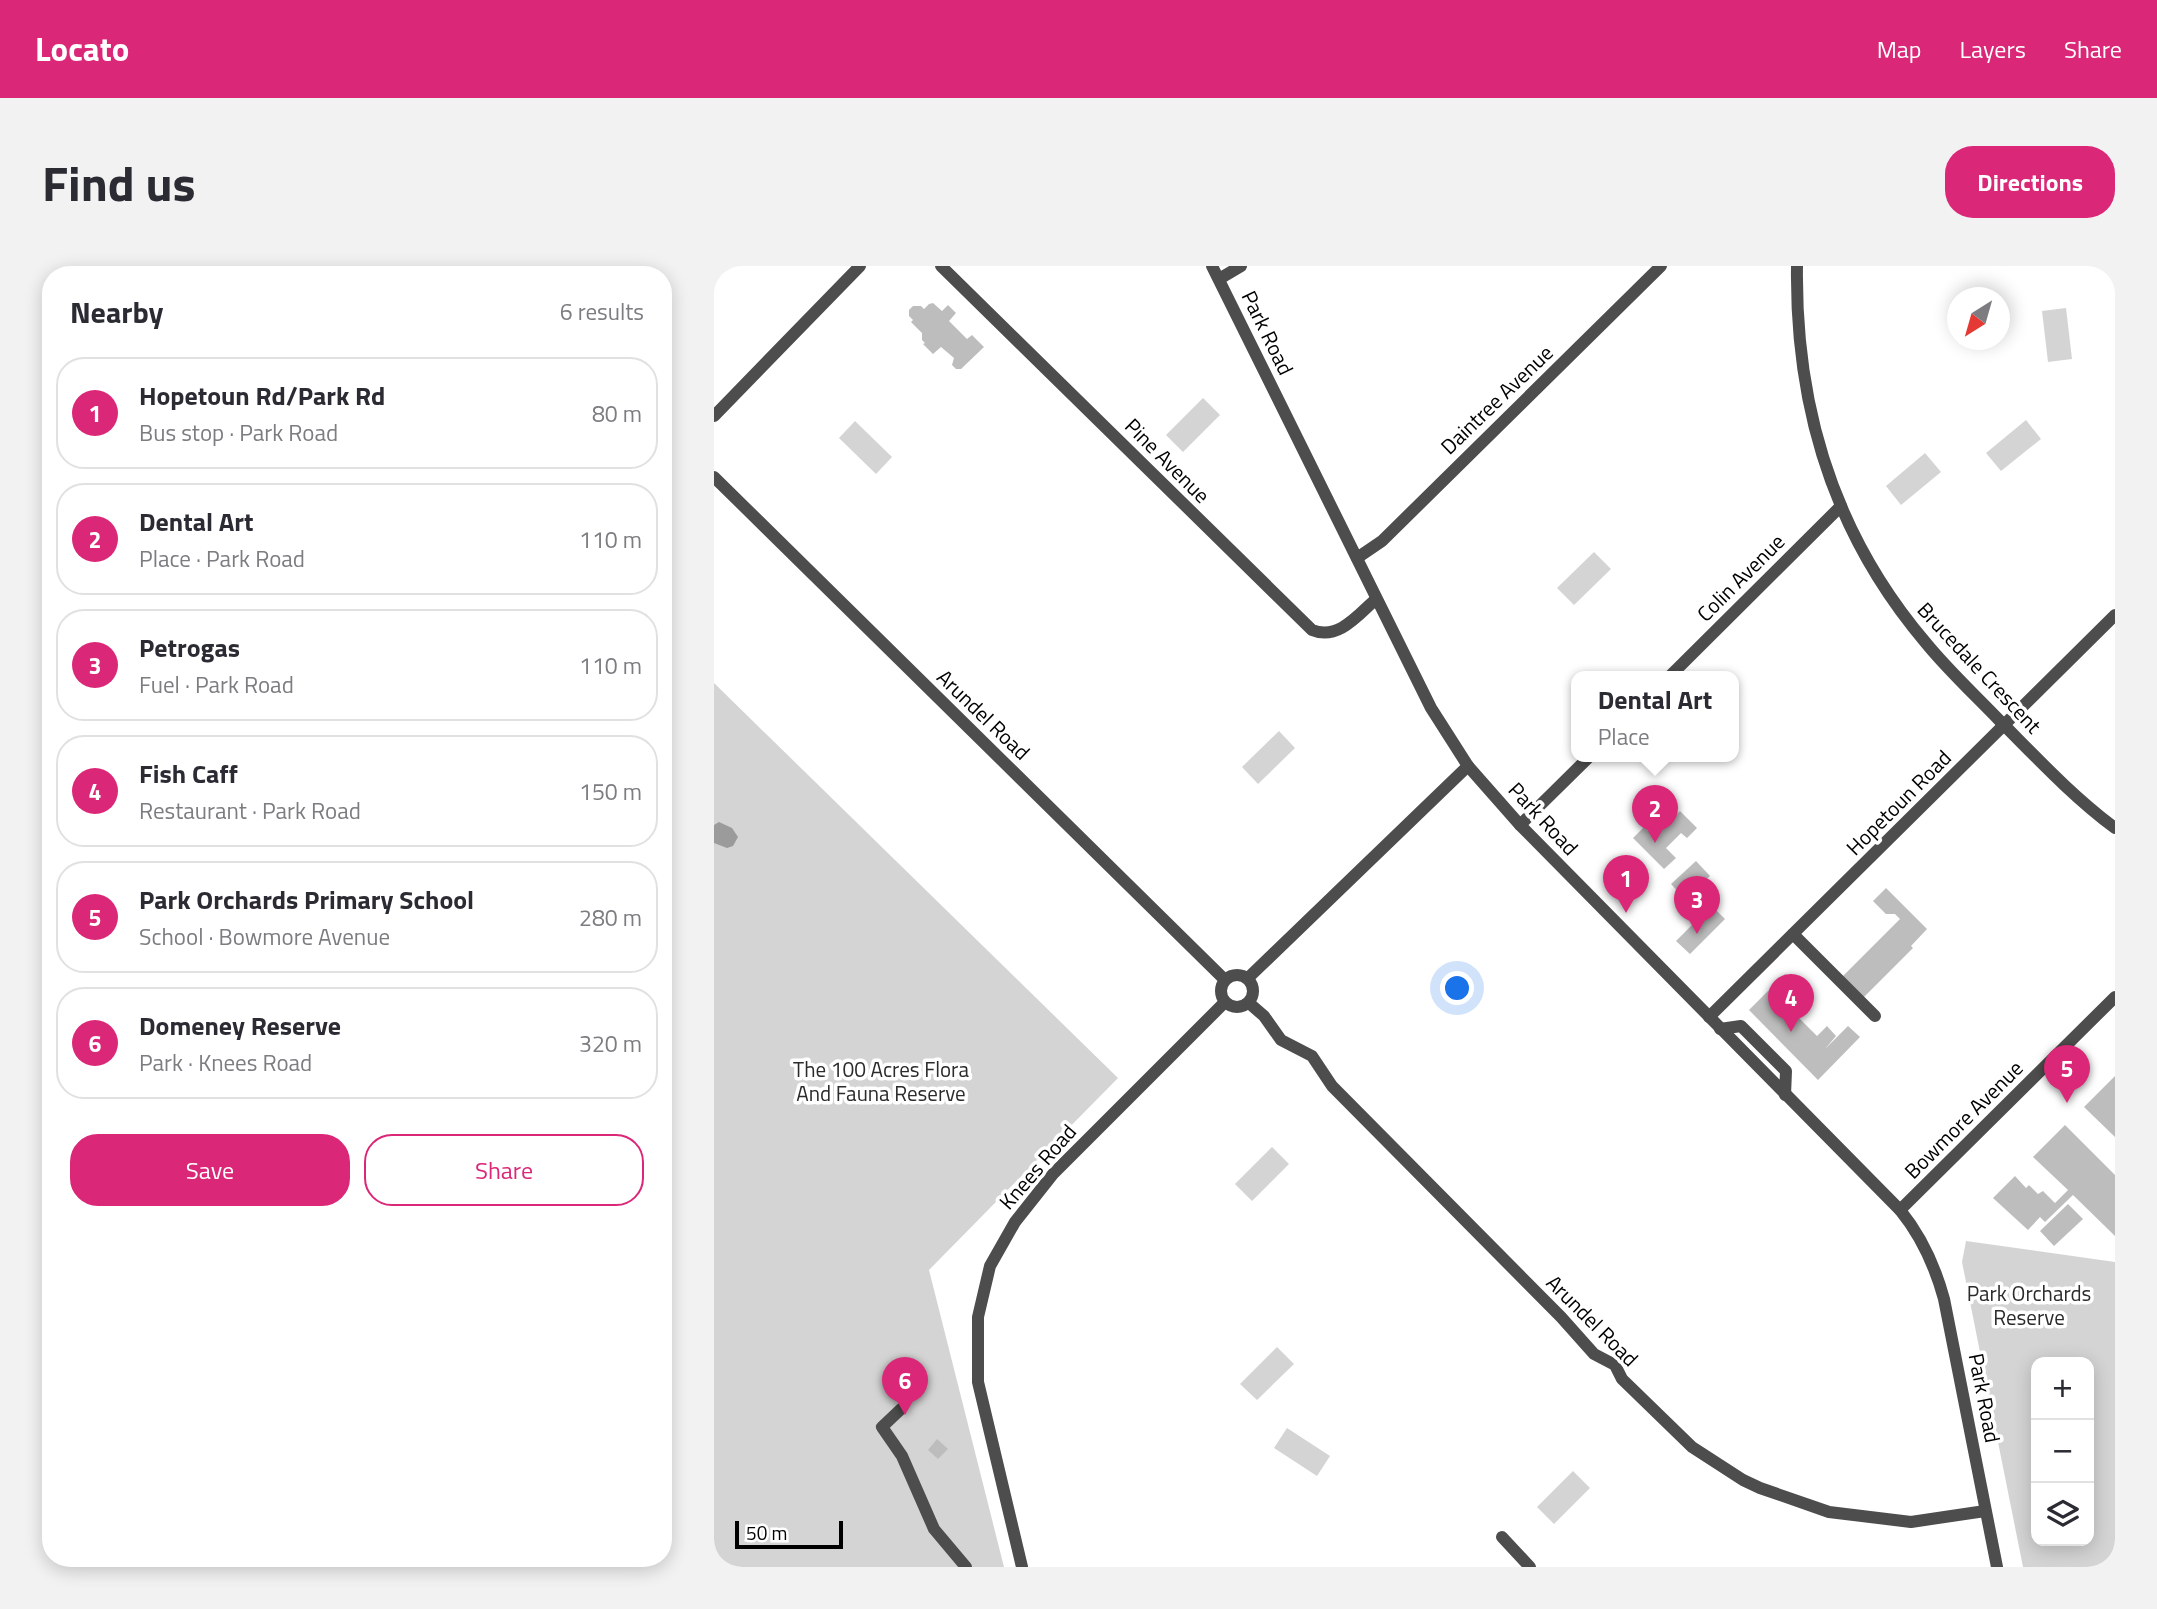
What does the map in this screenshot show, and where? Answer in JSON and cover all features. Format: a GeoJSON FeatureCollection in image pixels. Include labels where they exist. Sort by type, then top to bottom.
{"type":"FeatureCollection","features":[{"type":"Feature","properties":{"kind":"street"},"geometry":{"type":"LineString","coordinates":[[714,416],[860,266]]}},
{"type":"Feature","properties":{"kind":"street","name":"Pine Avenue"},"geometry":{"type":"LineString","coordinates":[[941,266],[1312,630],[1325,634],[1338,630],[1376,599]]}},
{"type":"Feature","properties":{"kind":"street","name":"Park Road"},"geometry":{"type":"LineString","coordinates":[[1212,266],[1431,708],[1468,766],[1520,825],[1900,1210],[1926,1248],[1941,1289],[1997,1567]]}},
{"type":"Feature","properties":{"kind":"street"},"geometry":{"type":"LineString","coordinates":[[1219,279],[1241,266]]}},
{"type":"Feature","properties":{"kind":"street","name":"Daintree Avenue"},"geometry":{"type":"LineString","coordinates":[[1357,558],[1382,541],[1661,266]]}},
{"type":"Feature","properties":{"kind":"street","name":"Brucedale Crescent"},"geometry":{"type":"LineString","coordinates":[[1797,266],[1797,316],[1802,370],[1812,419],[1841,506],[1877,576],[1901,612],[1934,652],[2077,796],[2115,828]]}},
{"type":"Feature","properties":{"kind":"street","name":"Arundel Road"},"geometry":{"type":"LineString","coordinates":[[714,477],[1225,980]]}},
{"type":"Feature","properties":{"kind":"street","name":"Colin Avenue"},"geometry":{"type":"LineString","coordinates":[[1676,671],[1841,506]]}},
{"type":"Feature","properties":{"kind":"street","name":"Hopetoun Road"},"geometry":{"type":"LineString","coordinates":[[1709,1017],[2115,615]]}},
{"type":"Feature","properties":{"kind":"street"},"geometry":{"type":"LineString","coordinates":[[1520,825],[1583,762]]}},
{"type":"Feature","properties":{"kind":"street"},"geometry":{"type":"LineString","coordinates":[[1248,978],[1468,766]]}},
{"type":"Feature","properties":{"kind":"street"},"geometry":{"type":"LineString","coordinates":[[1793,934],[1875,1016]]}},
{"type":"Feature","properties":{"kind":"street"},"geometry":{"type":"LineString","coordinates":[[1234,975],[1248,978],[1254,993],[1250,1003],[1235,1007],[1225,1002],[1221,994],[1225,980],[1234,975]]}},
{"type":"Feature","properties":{"kind":"street","name":"Bowmore Avenue"},"geometry":{"type":"LineString","coordinates":[[1900,1210],[2115,997]]}},
{"type":"Feature","properties":{"kind":"street","name":"Knees Road"},"geometry":{"type":"LineString","coordinates":[[1022,1567],[978,1382],[978,1317],[990,1266],[1015,1222],[1053,1174],[1225,1002]]}},
{"type":"Feature","properties":{"kind":"street","name":"Arundel Road"},"geometry":{"type":"LineString","coordinates":[[1250,1003],[1264,1016],[1280,1040],[1312,1056],[1332,1086],[1594,1354],[1615,1366],[1622,1379],[1692,1447],[1713,1462],[1743,1480],[1829,1512],[1911,1522],[1985,1511]]}},
{"type":"Feature","properties":{"kind":"street"},"geometry":{"type":"LineString","coordinates":[[901,1409],[882,1427],[902,1456],[934,1529],[966,1567]]}},
{"type":"Feature","properties":{"kind":"street"},"geometry":{"type":"LineString","coordinates":[[1502,1537],[1530,1567]]}},
{"type":"Feature","properties":{"kind":"green space"},"geometry":{"type":"Polygon","coordinates":[[[2066,308],[2072,359],[2048,362],[2042,311],[2066,308]]]}},
{"type":"Feature","properties":{"kind":"green space"},"geometry":{"type":"Polygon","coordinates":[[[1203,398],[1220,415],[1183,452],[1166,435],[1203,398]]]}},
{"type":"Feature","properties":{"kind":"green space"},"geometry":{"type":"Polygon","coordinates":[[[2026,420],[2041,439],[2001,471],[1986,453],[2026,420]]]}},
{"type":"Feature","properties":{"kind":"green space"},"geometry":{"type":"Polygon","coordinates":[[[855,421],[892,457],[876,474],[839,438],[855,421]]]}},
{"type":"Feature","properties":{"kind":"green space"},"geometry":{"type":"Polygon","coordinates":[[[1925,453],[1941,472],[1901,505],[1886,486],[1925,453]]]}},
{"type":"Feature","properties":{"kind":"green space"},"geometry":{"type":"Polygon","coordinates":[[[1594,552],[1611,569],[1574,605],[1557,588],[1594,552]]]}},
{"type":"Feature","properties":{"kind":"green space","name":"The 100 Acres Flora And Fauna Reserve"},"geometry":{"type":"Polygon","coordinates":[[[714,683],[1118,1078],[929,1270],[1004,1567],[714,1567],[714,683]]]}},
{"type":"Feature","properties":{"kind":"green space"},"geometry":{"type":"Polygon","coordinates":[[[1279,731],[1295,748],[1258,784],[1242,767],[1279,731]]]}},
{"type":"Feature","properties":{"kind":"green space"},"geometry":{"type":"Polygon","coordinates":[[[1272,1147],[1289,1164],[1252,1201],[1235,1184],[1272,1147]]]}},
{"type":"Feature","properties":{"kind":"green space","name":"Park Orchards Reserve"},"geometry":{"type":"Polygon","coordinates":[[[1966,1241],[2115,1262],[2115,1567],[2023,1567],[1962,1262],[1966,1241]]]}},
{"type":"Feature","properties":{"kind":"green space"},"geometry":{"type":"Polygon","coordinates":[[[1277,1347],[1294,1364],[1257,1400],[1240,1384],[1277,1347]]]}},
{"type":"Feature","properties":{"kind":"green space"},"geometry":{"type":"Polygon","coordinates":[[[1287,1428],[1330,1456],[1317,1476],[1274,1448],[1287,1428]]]}},
{"type":"Feature","properties":{"kind":"green space"},"geometry":{"type":"Polygon","coordinates":[[[1573,1471],[1590,1488],[1554,1524],[1537,1507],[1573,1471]]]}},
{"type":"Feature","properties":{"kind":"shaded area"},"geometry":{"type":"Polygon","coordinates":[[[719,822],[732,828],[738,837],[733,846],[727,848],[714,843],[714,825],[719,822]]]}},
{"type":"Feature","properties":{"kind":"building"},"geometry":{"type":"Polygon","coordinates":[[[933,303],[942,311],[948,305],[956,313],[949,321],[967,339],[972,335],[984,347],[961,369],[952,365],[954,358],[941,347],[933,354],[923,344],[922,333],[911,322],[913,320],[909,316],[909,310],[913,306],[921,306],[924,309],[933,303]]]}},
{"type":"Feature","properties":{"kind":"building"},"geometry":{"type":"Polygon","coordinates":[[[1680,811],[1697,828],[1687,838],[1681,833],[1666,848],[1676,858],[1664,869],[1633,838],[1644,827],[1654,836],[1680,811]]]}},
{"type":"Feature","properties":{"kind":"building"},"geometry":{"type":"Polygon","coordinates":[[[1696,861],[1710,876],[1685,899],[1671,884],[1696,861]]]}},
{"type":"Feature","properties":{"kind":"building"},"geometry":{"type":"Polygon","coordinates":[[[1886,888],[1927,929],[1911,946],[1913,948],[1863,998],[1842,977],[1900,919],[1895,914],[1886,914],[1873,901],[1886,888]]]}},
{"type":"Feature","properties":{"kind":"building"},"geometry":{"type":"Polygon","coordinates":[[[1697,891],[1725,919],[1690,954],[1676,941],[1697,920],[1682,906],[1697,891]]]}},
{"type":"Feature","properties":{"kind":"building"},"geometry":{"type":"Polygon","coordinates":[[[1785,974],[1806,990],[1800,995],[1810,1005],[1798,1017],[1817,1036],[1827,1026],[1836,1036],[1825,1049],[1848,1026],[1860,1037],[1818,1080],[1749,1010],[1785,974]]]}},
{"type":"Feature","properties":{"kind":"building"},"geometry":{"type":"Polygon","coordinates":[[[2115,1076],[2115,1137],[2084,1107],[2115,1076]]]}},
{"type":"Feature","properties":{"kind":"building"},"geometry":{"type":"Polygon","coordinates":[[[2065,1125],[2115,1175],[2115,1236],[2073,1195],[2045,1222],[2040,1217],[2028,1230],[1993,1198],[2015,1176],[2026,1188],[2029,1185],[2038,1194],[2043,1191],[2055,1203],[2068,1190],[2033,1157],[2065,1125]]]}},
{"type":"Feature","properties":{"kind":"building"},"geometry":{"type":"Polygon","coordinates":[[[2068,1204],[2083,1219],[2054,1246],[2040,1231],[2068,1204]]]}},
{"type":"Feature","properties":{"kind":"building"},"geometry":{"type":"Polygon","coordinates":[[[937,1439],[948,1449],[938,1459],[928,1450],[937,1439]]]}},
{"type":"Feature","properties":{"kind":"place","name":"Dental Art"},"geometry":{"type":"Point","coordinates":[1655,843]}},
{"type":"Feature","properties":{"kind":"place","name":"Hopetoun Rd/Park Rd"},"geometry":{"type":"Point","coordinates":[1626,913]}},
{"type":"Feature","properties":{"kind":"place","name":"Petrogas"},"geometry":{"type":"Point","coordinates":[1697,934]}},
{"type":"Feature","properties":{"kind":"place","name":"Fish Caff"},"geometry":{"type":"Point","coordinates":[1791,1032]}},
{"type":"Feature","properties":{"kind":"place","name":"Park Orchards Primary School"},"geometry":{"type":"Point","coordinates":[2067,1103]}},
{"type":"Feature","properties":{"kind":"place","name":"Domeney Reserve"},"geometry":{"type":"Point","coordinates":[905,1415]}}]}
